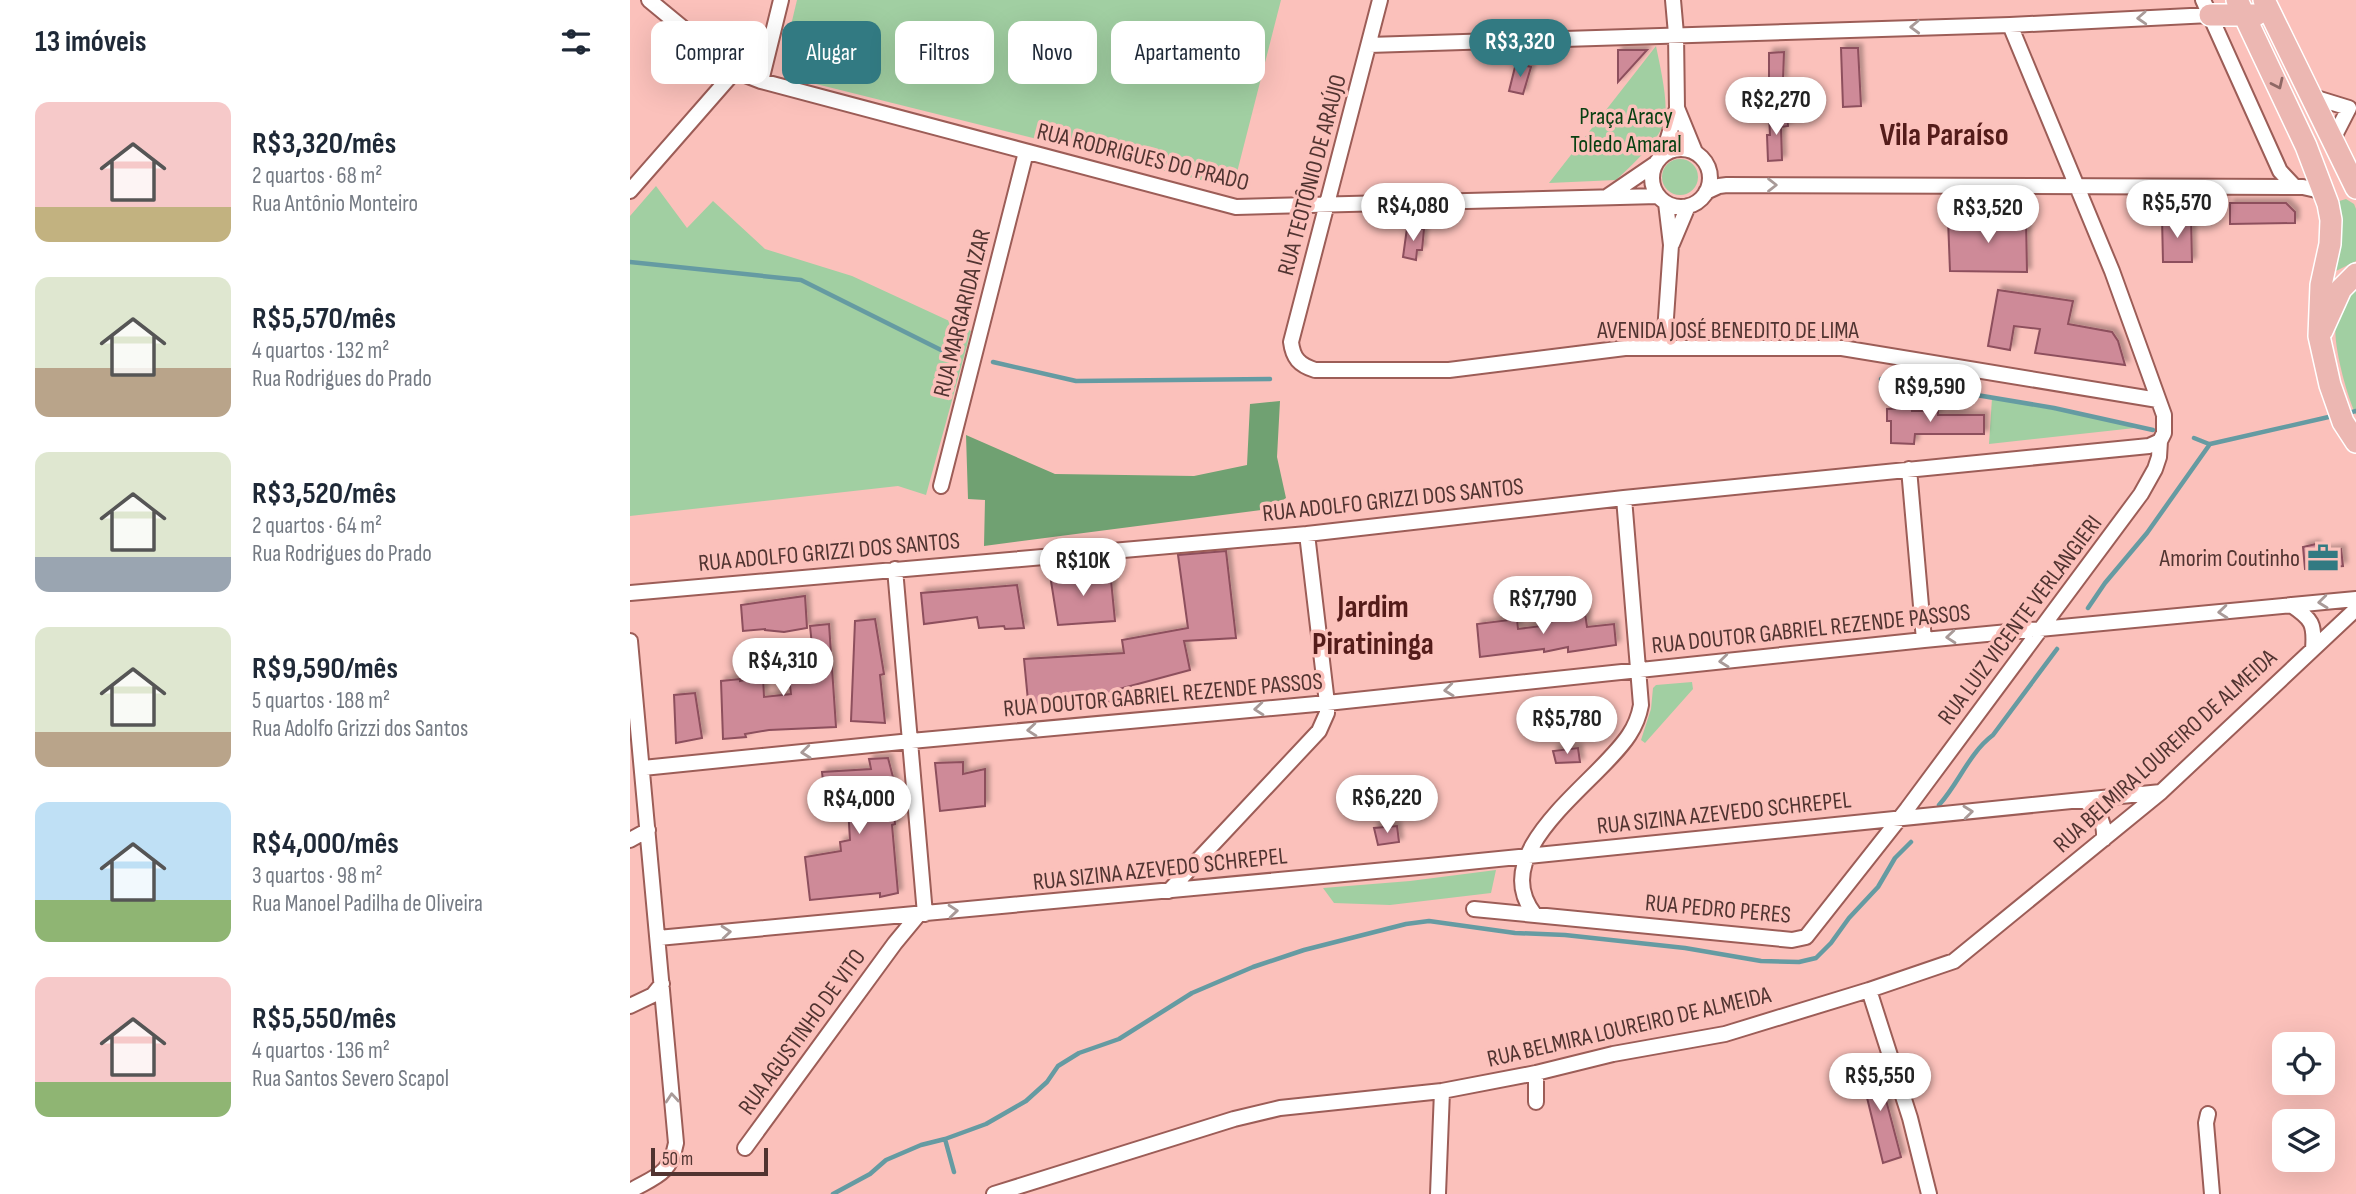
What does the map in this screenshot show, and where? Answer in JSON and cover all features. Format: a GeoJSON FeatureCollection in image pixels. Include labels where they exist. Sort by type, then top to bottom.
{"type":"FeatureCollection","features":[{"type":"Feature","properties":{"kind":"main road"},"geometry":{"type":"LineString","coordinates":[[2264,0],[2356,188]]}},
{"type":"Feature","properties":{"kind":"main road"},"geometry":{"type":"LineString","coordinates":[[2207,7],[2241,7],[2263,20],[2277,51],[2296,68]]}},
{"type":"Feature","properties":{"kind":"main road"},"geometry":{"type":"LineString","coordinates":[[2241,7],[2280,87],[2325,192],[2331,220],[2330,244],[2321,285],[2319,336],[2330,385],[2352,434]]}},
{"type":"Feature","properties":{"kind":"main road"},"geometry":{"type":"LineString","coordinates":[[2319,336],[2342,289],[2356,274]]}},
{"type":"Feature","properties":{"kind":"street","name":"RUA RODRIGUES DO PRADO"},"geometry":{"type":"LineString","coordinates":[[649,0],[674,21]]}},
{"type":"Feature","properties":{"kind":"street"},"geometry":{"type":"LineString","coordinates":[[768,53],[781,0]]}},
{"type":"Feature","properties":{"kind":"street","name":"RUA TEOTÔNIO DE ARAÚJO"},"geometry":{"type":"LineString","coordinates":[[1297,361],[1292,353],[1291,342],[1380,0]]}},
{"type":"Feature","properties":{"kind":"street"},"geometry":{"type":"LineString","coordinates":[[1664,347],[1671,245],[1662,200],[1653,186],[1652,174],[1677,108],[1673,0]]}},
{"type":"Feature","properties":{"kind":"street"},"geometry":{"type":"LineString","coordinates":[[1369,45],[2010,25],[2207,7],[2280,171],[2295,187]]}},
{"type":"Feature","properties":{"kind":"street","name":"RUA LUIZ VICENTE VERLANGIERI"},"geometry":{"type":"LineString","coordinates":[[1900,818],[2141,494],[2155,470],[2164,433],[2158,400],[2112,271],[2010,25]]}},
{"type":"Feature","properties":{"kind":"street","name":"RUA RODRIGUES DO PRADO"},"geometry":{"type":"LineString","coordinates":[[768,83],[1236,207],[1606,197],[1662,200]]}},
{"type":"Feature","properties":{"kind":"street"},"geometry":{"type":"LineString","coordinates":[[630,191],[724,84]]}},
{"type":"Feature","properties":{"kind":"street"},"geometry":{"type":"LineString","coordinates":[[2310,96],[2352,107],[2332,141]]}},
{"type":"Feature","properties":{"kind":"street"},"geometry":{"type":"LineString","coordinates":[[1662,200],[1677,207],[1688,206],[1698,201],[1706,192],[1710,181],[1709,170],[1704,160],[1695,152],[1677,108]]}},
{"type":"Feature","properties":{"kind":"street"},"geometry":{"type":"LineString","coordinates":[[1606,197],[1673,149],[1695,152]]}},
{"type":"Feature","properties":{"kind":"street","name":"RUA MARGARIDA IZAR"},"geometry":{"type":"LineString","coordinates":[[941,486],[1026,152]]}},
{"type":"Feature","properties":{"kind":"street"},"geometry":{"type":"LineString","coordinates":[[1706,192],[1727,185],[2295,187],[2325,192]]}},
{"type":"Feature","properties":{"kind":"street"},"geometry":{"type":"LineString","coordinates":[[1671,245],[1688,206]]}},
{"type":"Feature","properties":{"kind":"street","name":"AVENIDA JOSÉ BENEDITO DE LIMA"},"geometry":{"type":"LineString","coordinates":[[1297,361],[1315,370],[1449,370],[1625,348],[1842,348],[2158,400]]}},
{"type":"Feature","properties":{"kind":"street","name":"RUA ADOLFO GRIZZI DOS SANTOS"},"geometry":{"type":"LineString","coordinates":[[630,593],[1307,534],[1624,498],[2149,446],[2160,441]]}},
{"type":"Feature","properties":{"kind":"street"},"geometry":{"type":"LineString","coordinates":[[1909,469],[1924,640]]}},
{"type":"Feature","properties":{"kind":"street"},"geometry":{"type":"LineString","coordinates":[[1535,915],[1525,903],[1521,875],[1525,857],[1543,829],[1629,736],[1641,705],[1624,498]]}},
{"type":"Feature","properties":{"kind":"street"},"geometry":{"type":"LineString","coordinates":[[1169,891],[1319,731],[1327,713],[1307,534]]}},
{"type":"Feature","properties":{"kind":"street"},"geometry":{"type":"LineString","coordinates":[[895,569],[911,741],[922,914]]}},
{"type":"Feature","properties":{"kind":"street","name":"RUA DOUTOR GABRIEL REZENDE PASSOS"},"geometry":{"type":"LineString","coordinates":[[643,768],[1327,703],[1924,640],[2356,599]]}},
{"type":"Feature","properties":{"kind":"street"},"geometry":{"type":"LineString","coordinates":[[2291,605],[2312,622],[2315,632],[2313,649]]}},
{"type":"Feature","properties":{"kind":"street","name":"RUA BELMIRA LOUREIRO DE ALMEIDA"},"geometry":{"type":"LineString","coordinates":[[994,1194],[1234,1119],[1280,1108],[1442,1091],[1536,1073],[1613,1054],[1725,1034],[1954,961],[2161,792],[2356,609]]}},
{"type":"Feature","properties":{"kind":"street"},"geometry":{"type":"LineString","coordinates":[[630,641],[676,1143],[670,1165],[630,1191]]}},
{"type":"Feature","properties":{"kind":"street","name":"RUA SIZINA AZEVEDO SCHREPEL"},"geometry":{"type":"LineString","coordinates":[[658,939],[1525,857],[2161,792]]}},
{"type":"Feature","properties":{"kind":"street"},"geometry":{"type":"LineString","coordinates":[[2084,800],[2101,817],[2104,839]]}},
{"type":"Feature","properties":{"kind":"street","name":"RUA PEDRO PERES"},"geometry":{"type":"LineString","coordinates":[[1474,909],[1799,939],[1810,932],[1900,818]]}},
{"type":"Feature","properties":{"kind":"street"},"geometry":{"type":"LineString","coordinates":[[630,840],[648,830]]}},
{"type":"Feature","properties":{"kind":"street"},"geometry":{"type":"LineString","coordinates":[[1205,851],[1201,871],[1204,878],[1211,884],[1222,886]]}},
{"type":"Feature","properties":{"kind":"street","name":"RUA AGUSTINHO DE VITO"},"geometry":{"type":"LineString","coordinates":[[745,1148],[895,943],[922,914]]}},
{"type":"Feature","properties":{"kind":"street","name":"RUA AGUSTINHO DE VITO"},"geometry":{"type":"LineString","coordinates":[[882,918],[891,922],[895,929],[895,943]]}},
{"type":"Feature","properties":{"kind":"street"},"geometry":{"type":"LineString","coordinates":[[630,1006],[653,995],[663,984]]}},
{"type":"Feature","properties":{"kind":"street"},"geometry":{"type":"LineString","coordinates":[[1869,990],[1910,1118],[1929,1194]]}},
{"type":"Feature","properties":{"kind":"street"},"geometry":{"type":"LineString","coordinates":[[1536,1073],[1536,1102]]}},
{"type":"Feature","properties":{"kind":"street"},"geometry":{"type":"LineString","coordinates":[[1438,1194],[1442,1091]]}},
{"type":"Feature","properties":{"kind":"street"},"geometry":{"type":"LineString","coordinates":[[2208,1114],[2206,1123],[2212,1194]]}},
{"type":"Feature","properties":{"kind":"green space"},"geometry":{"type":"Polygon","coordinates":[[[797,0],[1281,0],[1265,63],[1265,21],[1111,21],[1111,84],[1260,84],[1233,188],[816,84],[881,84],[881,21],[792,21],[797,0]]]}},
{"type":"Feature","properties":{"kind":"green space","name":"Praça Aracy Toledo Amaral"},"geometry":{"type":"Polygon","coordinates":[[[1656,46],[1666,111],[1663,127],[1652,143],[1616,180],[1549,183],[1656,46]]]}},
{"type":"Feature","properties":{"kind":"green space"},"geometry":{"type":"Polygon","coordinates":[[[1680,159],[1693,164],[1698,177],[1693,190],[1680,195],[1667,190],[1662,177],[1667,164],[1680,159]]]}},
{"type":"Feature","properties":{"kind":"green space"},"geometry":{"type":"Polygon","coordinates":[[[656,186],[687,228],[713,201],[765,249],[852,276],[971,331],[926,495],[898,486],[630,516],[630,216],[656,186]]]}},
{"type":"Feature","properties":{"kind":"green space"},"geometry":{"type":"Polygon","coordinates":[[[2346,199],[2354,204],[2356,209],[2356,261],[2336,271],[2339,217],[2336,202],[2346,199]]]}},
{"type":"Feature","properties":{"kind":"green space"},"geometry":{"type":"Polygon","coordinates":[[[2356,286],[2356,415],[2341,369],[2335,331],[2339,313],[2356,286]]]}},
{"type":"Feature","properties":{"kind":"green space"},"geometry":{"type":"Polygon","coordinates":[[[1992,398],[2144,427],[1989,444],[1992,398]]]}},
{"type":"Feature","properties":{"kind":"green space"},"geometry":{"type":"Polygon","coordinates":[[[1280,401],[1277,457],[1286,498],[1269,509],[984,546],[985,500],[968,499],[966,435],[1055,474],[1194,476],[1247,465],[1250,404],[1280,401]]]}},
{"type":"Feature","properties":{"kind":"green space"},"geometry":{"type":"Polygon","coordinates":[[[1692,682],[1693,689],[1645,743],[1641,740],[1651,709],[1653,688],[1656,685],[1692,682]]]}},
{"type":"Feature","properties":{"kind":"green space"},"geometry":{"type":"Polygon","coordinates":[[[1496,870],[1491,893],[1390,905],[1334,903],[1323,888],[1410,881],[1496,870]]]}},
{"type":"Feature","properties":{"kind":"building"},"geometry":{"type":"Polygon","coordinates":[[[1841,48],[1858,48],[1861,106],[1843,107],[1841,48]]]}},
{"type":"Feature","properties":{"kind":"building"},"geometry":{"type":"Polygon","coordinates":[[[1618,50],[1647,50],[1618,82],[1618,50]]]}},
{"type":"Feature","properties":{"kind":"building"},"geometry":{"type":"Polygon","coordinates":[[[1784,52],[1783,80],[1769,81],[1769,53],[1784,52]]]}},
{"type":"Feature","properties":{"kind":"building"},"geometry":{"type":"Polygon","coordinates":[[[1516,63],[1531,67],[1523,94],[1509,91],[1516,63]]]}},
{"type":"Feature","properties":{"kind":"building"},"geometry":{"type":"Polygon","coordinates":[[[1769,115],[1787,115],[1788,126],[1781,127],[1782,160],[1768,161],[1769,115]]]}},
{"type":"Feature","properties":{"kind":"building"},"geometry":{"type":"Polygon","coordinates":[[[2230,203],[2286,203],[2295,212],[2295,223],[2230,224],[2230,203]]]}},
{"type":"Feature","properties":{"kind":"building"},"geometry":{"type":"Polygon","coordinates":[[[2162,217],[2191,217],[2192,262],[2163,262],[2162,217]]]}},
{"type":"Feature","properties":{"kind":"building"},"geometry":{"type":"Polygon","coordinates":[[[1948,219],[2026,220],[2027,272],[1950,271],[1948,219]]]}},
{"type":"Feature","properties":{"kind":"building"},"geometry":{"type":"Polygon","coordinates":[[[1407,228],[1424,229],[1422,250],[1417,250],[1416,260],[1403,257],[1407,228]]]}},
{"type":"Feature","properties":{"kind":"building"},"geometry":{"type":"Polygon","coordinates":[[[1998,290],[2073,301],[2068,324],[2112,332],[2118,341],[2125,365],[2035,353],[2040,329],[2014,326],[2010,350],[1988,346],[1998,290]]]}},
{"type":"Feature","properties":{"kind":"building"},"geometry":{"type":"Polygon","coordinates":[[[1912,408],[1912,411],[1938,411],[1938,415],[1984,415],[1984,434],[1915,434],[1914,444],[1891,443],[1891,421],[1887,421],[1887,409],[1912,408]]]}},
{"type":"Feature","properties":{"kind":"building","name":"Amorim Coutinho"},"geometry":{"type":"Polygon","coordinates":[[[2316,544],[2317,551],[2341,549],[2343,566],[2305,569],[2303,547],[2316,544]]]}},
{"type":"Feature","properties":{"kind":"building"},"geometry":{"type":"Polygon","coordinates":[[[1226,551],[1236,638],[1184,641],[1190,670],[1119,689],[1120,700],[1088,707],[1054,710],[1054,706],[1029,711],[1024,659],[1124,653],[1122,640],[1188,628],[1178,555],[1226,551]]]}},
{"type":"Feature","properties":{"kind":"building"},"geometry":{"type":"Polygon","coordinates":[[[1110,570],[1115,621],[1058,625],[1050,575],[1110,570]]]}},
{"type":"Feature","properties":{"kind":"building"},"geometry":{"type":"Polygon","coordinates":[[[1017,585],[1024,628],[979,628],[977,617],[924,624],[921,593],[1017,585]]]}},
{"type":"Feature","properties":{"kind":"building"},"geometry":{"type":"Polygon","coordinates":[[[805,596],[807,628],[784,632],[765,629],[743,631],[741,605],[805,596]]]}},
{"type":"Feature","properties":{"kind":"building"},"geometry":{"type":"Polygon","coordinates":[[[1585,613],[1587,627],[1614,624],[1616,645],[1568,652],[1568,647],[1544,652],[1544,649],[1480,657],[1477,624],[1517,619],[1518,629],[1542,626],[1541,623],[1585,613]]]}},
{"type":"Feature","properties":{"kind":"building"},"geometry":{"type":"Polygon","coordinates":[[[875,619],[884,674],[880,675],[885,723],[851,721],[855,621],[875,619]]]}},
{"type":"Feature","properties":{"kind":"building"},"geometry":{"type":"Polygon","coordinates":[[[829,624],[836,727],[769,730],[745,734],[746,737],[723,739],[721,681],[740,681],[763,676],[764,697],[791,694],[789,677],[815,674],[810,626],[829,624]]]}},
{"type":"Feature","properties":{"kind":"building"},"geometry":{"type":"Polygon","coordinates":[[[695,693],[702,738],[676,743],[674,695],[695,693]]]}},
{"type":"Feature","properties":{"kind":"building"},"geometry":{"type":"Polygon","coordinates":[[[1578,748],[1580,762],[1556,763],[1553,751],[1578,748]]]}},
{"type":"Feature","properties":{"kind":"building"},"geometry":{"type":"Polygon","coordinates":[[[888,758],[894,781],[891,782],[895,824],[892,825],[898,893],[880,897],[880,893],[810,900],[805,857],[841,851],[840,842],[850,840],[848,807],[826,810],[822,772],[871,769],[869,759],[888,758]]]}},
{"type":"Feature","properties":{"kind":"building"},"geometry":{"type":"Polygon","coordinates":[[[963,762],[963,774],[985,769],[985,806],[940,811],[935,763],[963,762]]]}},
{"type":"Feature","properties":{"kind":"building"},"geometry":{"type":"Polygon","coordinates":[[[1397,826],[1399,842],[1378,845],[1374,828],[1397,826]]]}},
{"type":"Feature","properties":{"kind":"building"},"geometry":{"type":"Polygon","coordinates":[[[1876,1062],[1901,1157],[1883,1163],[1860,1069],[1876,1062]]]}},
{"type":"Feature","properties":{"kind":"waterway"},"geometry":{"type":"LineString","coordinates":[[630,262],[801,280],[951,355]]}},
{"type":"Feature","properties":{"kind":"waterway"},"geometry":{"type":"LineString","coordinates":[[993,362],[1076,381],[1270,379]]}},
{"type":"Feature","properties":{"kind":"waterway"},"geometry":{"type":"LineString","coordinates":[[1881,379],[2054,408],[2153,430]]}},
{"type":"Feature","properties":{"kind":"waterway"},"geometry":{"type":"LineString","coordinates":[[2345,414],[2356,411]]}},
{"type":"Feature","properties":{"kind":"waterway"},"geometry":{"type":"LineString","coordinates":[[2088,608],[2147,533],[2210,444],[2333,416]]}},
{"type":"Feature","properties":{"kind":"waterway"},"geometry":{"type":"LineString","coordinates":[[2194,438],[2209,444]]}},
{"type":"Feature","properties":{"kind":"waterway"},"geometry":{"type":"LineString","coordinates":[[1939,805],[1977,750],[1993,735],[2057,649]]}},
{"type":"Feature","properties":{"kind":"waterway"},"geometry":{"type":"LineString","coordinates":[[833,1194],[870,1174],[886,1160],[921,1145],[986,1124],[1026,1101],[1047,1082],[1058,1066],[1079,1053],[1119,1039],[1192,993],[1253,967],[1304,950],[1406,924],[1429,921],[1515,933],[1565,935],[1685,948],[1761,961],[1799,962],[1816,958],[1831,943],[1849,918],[1878,887],[1895,858],[1911,842]]}},
{"type":"Feature","properties":{"kind":"waterway"},"geometry":{"type":"LineString","coordinates":[[945,1139],[954,1172]]}},
{"type":"Feature","properties":{"kind":"place","name":"Amorim Coutinho"},"geometry":{"type":"Point","coordinates":[2323,558]}},
{"type":"Feature","properties":{"kind":"district","name":"Vila Paraíso"},"geometry":{"type":"Point","coordinates":[1944,135]}},
{"type":"Feature","properties":{"kind":"district","name":"Jardim Piratininga"},"geometry":{"type":"Point","coordinates":[1373,626]}}]}
